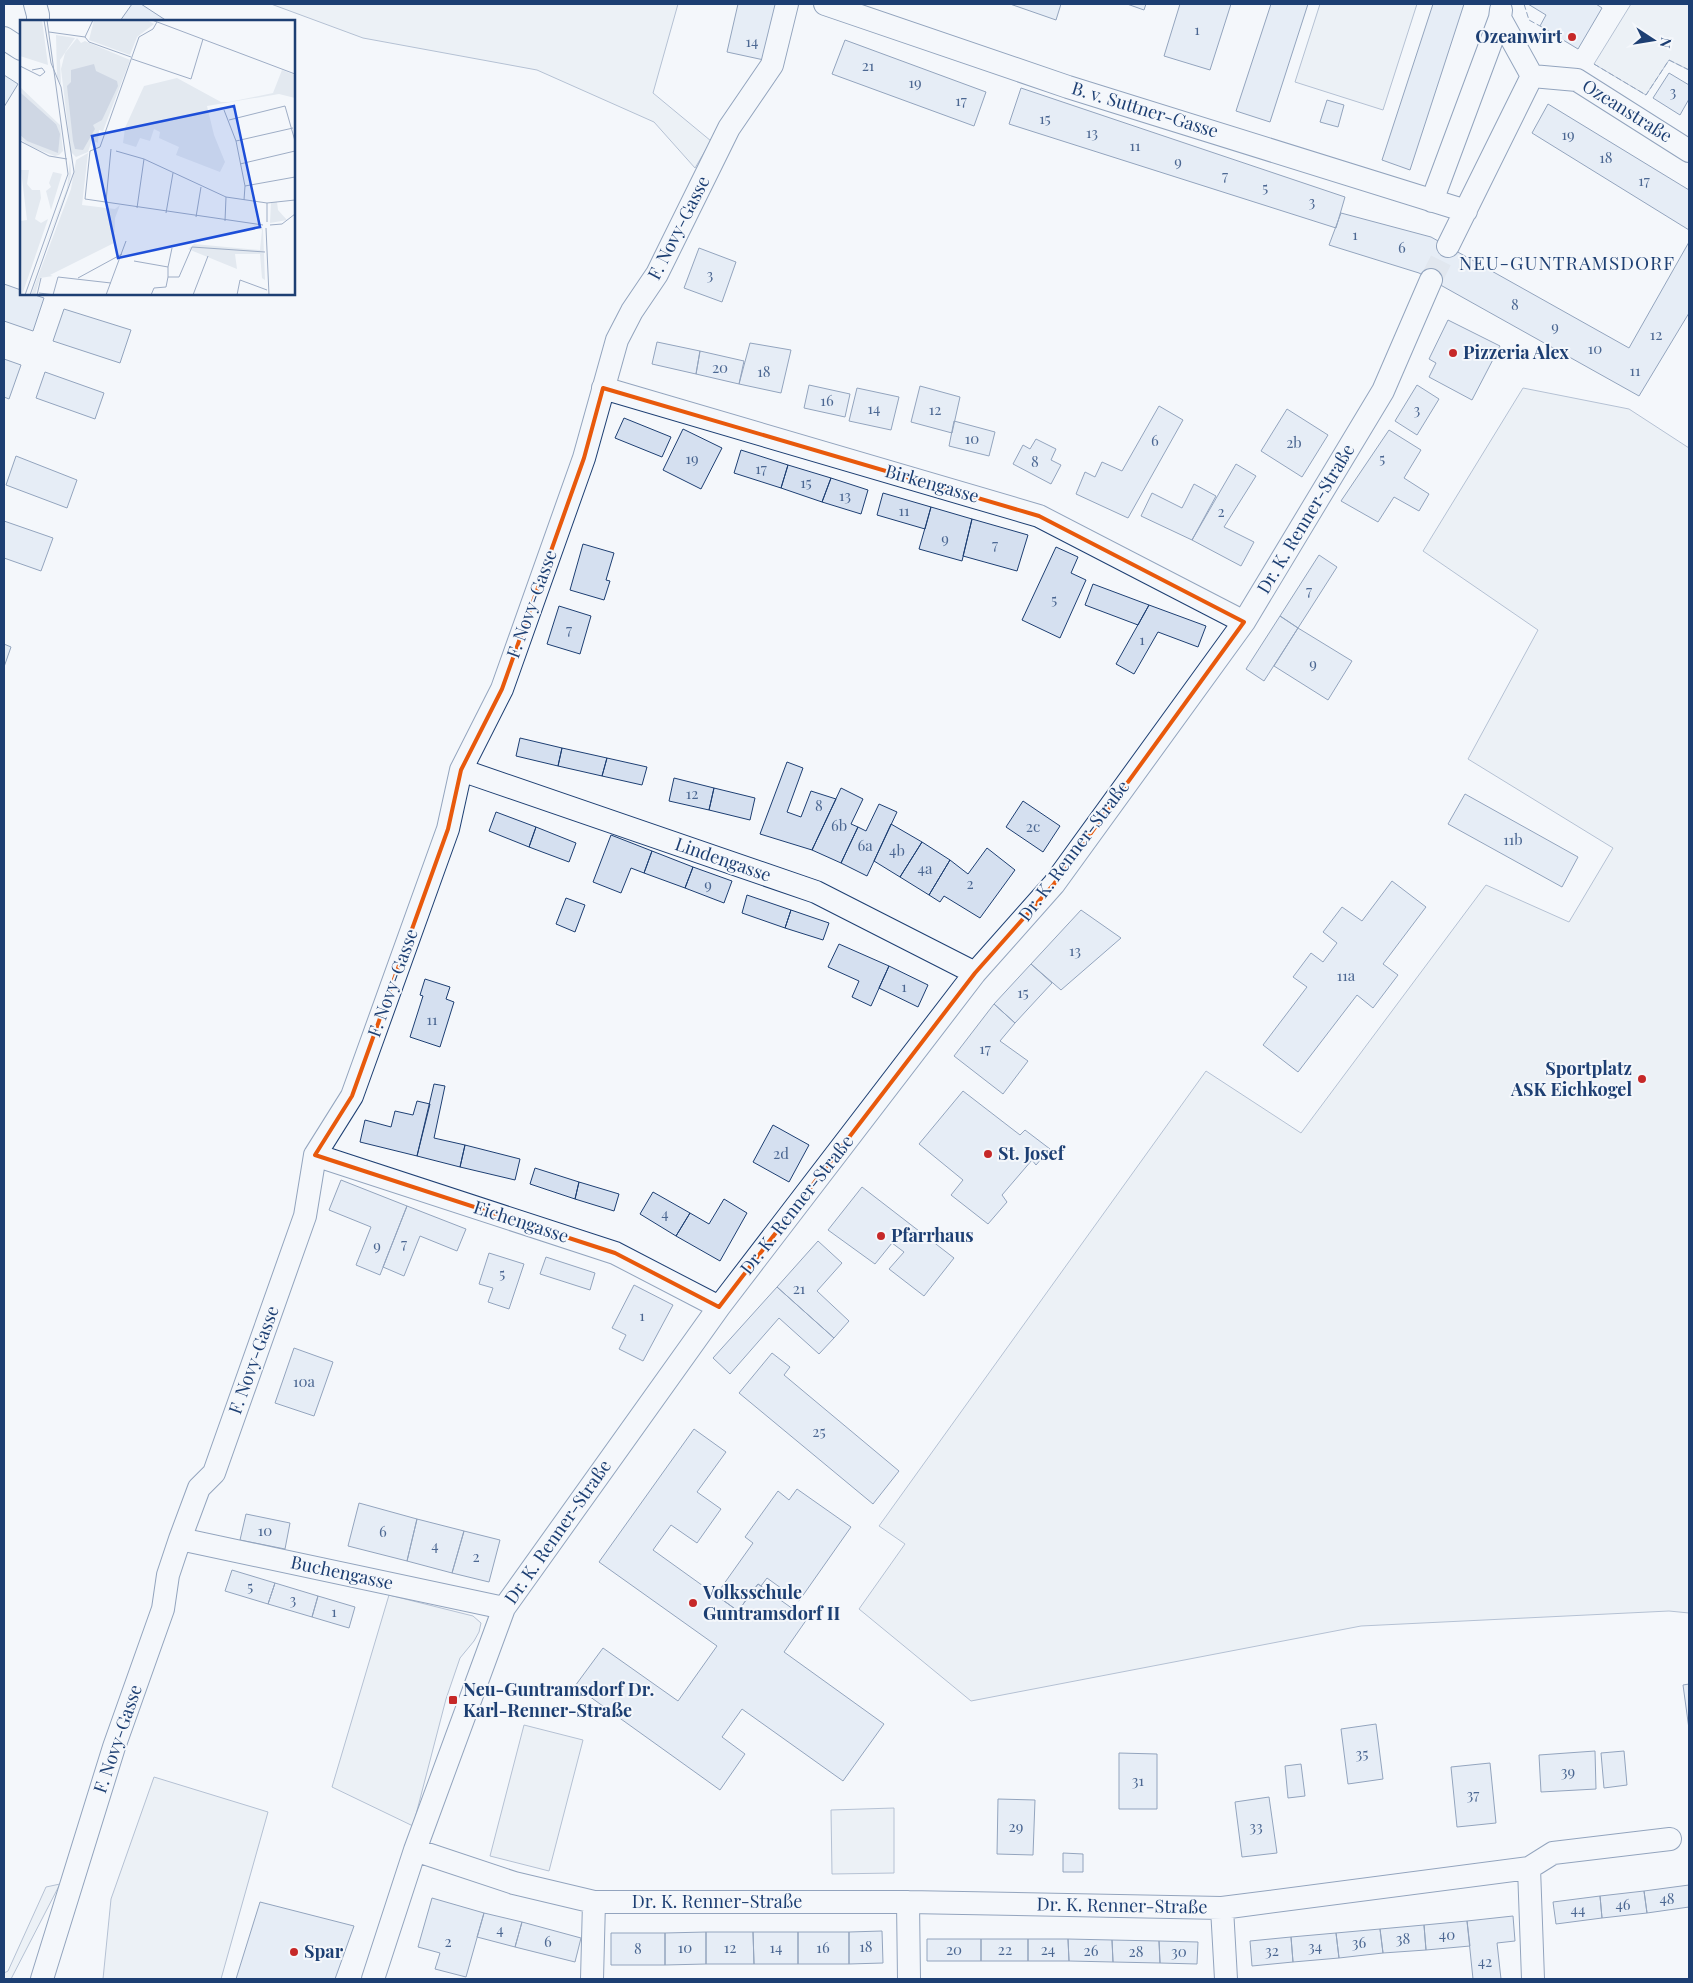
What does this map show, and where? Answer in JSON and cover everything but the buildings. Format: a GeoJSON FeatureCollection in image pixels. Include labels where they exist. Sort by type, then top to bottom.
{"type":"FeatureCollection","features":[{"type":"Feature","properties":{"kind":"street"},"geometry":{"type":"LineString","coordinates":[[34,4],[38,20]]}},
{"type":"Feature","properties":{"kind":"street","name":"F. Novy-Gasse"},"geometry":{"type":"LineString","coordinates":[[42,1979],[114,1747],[163,1609],[168,1574],[180,1539],[199,1488],[214,1473],[305,1216],[316,1155],[352,1096],[448,829],[460,770],[502,688],[584,458],[617,340],[632,311],[657,274],[729,128],[772,65],[787,4]]}},
{"type":"Feature","properties":{"kind":"street","name":"B. v. Suttner-Gasse"},"geometry":{"type":"LineString","coordinates":[[825,4],[1059,84],[1466,211]]}},
{"type":"Feature","properties":{"kind":"street"},"geometry":{"type":"LineString","coordinates":[[1432,201],[1501,11]]}},
{"type":"Feature","properties":{"kind":"street"},"geometry":{"type":"LineString","coordinates":[[1448,246],[1532,76],[1501,11]]}},
{"type":"Feature","properties":{"kind":"street"},"geometry":{"type":"LineString","coordinates":[[4,38],[20,48]]}},
{"type":"Feature","properties":{"kind":"street","name":"Ozeanstraße"},"geometry":{"type":"LineString","coordinates":[[1532,76],[1577,80],[1689,151]]}},
{"type":"Feature","properties":{"kind":"street","name":"Dr. K. Renner-Straße"},"geometry":{"type":"LineString","coordinates":[[1431,280],[1383,391],[1244,622],[1054,884],[975,973],[720,1307],[504,1608],[415,1850],[514,1883],[594,1902],[908,1902],[1222,1908],[1529,1868],[1552,1853],[1670,1839]]}},
{"type":"Feature","properties":{"kind":"street","name":"Birkengasse"},"geometry":{"type":"LineString","coordinates":[[603,388],[1039,516],[1244,622]]}},
{"type":"Feature","properties":{"kind":"street","name":"Lindengasse"},"geometry":{"type":"LineString","coordinates":[[460,770],[816,892],[975,973]]}},
{"type":"Feature","properties":{"kind":"street","name":"Eichengasse"},"geometry":{"type":"LineString","coordinates":[[316,1155],[615,1253],[720,1307]]}},
{"type":"Feature","properties":{"kind":"street","name":"Buchengasse"},"geometry":{"type":"LineString","coordinates":[[180,1539],[504,1608]]}},
{"type":"Feature","properties":{"kind":"street"},"geometry":{"type":"LineString","coordinates":[[374,1979],[415,1850]]}},
{"type":"Feature","properties":{"kind":"street"},"geometry":{"type":"LineString","coordinates":[[1529,1868],[1533,1979]]}},
{"type":"Feature","properties":{"kind":"street"},"geometry":{"type":"LineString","coordinates":[[592,1979],[594,1902]]}},
{"type":"Feature","properties":{"kind":"street"},"geometry":{"type":"LineString","coordinates":[[908,1902],[909,1979]]}},
{"type":"Feature","properties":{"kind":"street"},"geometry":{"type":"LineString","coordinates":[[1222,1908],[1226,1979]]}},
{"type":"Feature","properties":{"kind":"highlighted area"},"geometry":{"type":"Polygon","coordinates":[[[603,388],[1039,516],[1244,622],[1054,884],[975,973],[719,1307],[615,1253],[315,1155],[352,1096],[448,829],[461,770],[502,689],[584,458],[603,388]]]}},
{"type":"Feature","properties":{"kind":"shaded area"},"geometry":{"type":"Polygon","coordinates":[[[271,4],[678,4],[653,93],[711,141],[695,168],[654,122],[537,70],[363,38],[271,4]]]}},
{"type":"Feature","properties":{"kind":"shaded area"},"geometry":{"type":"Polygon","coordinates":[[[1320,4],[1417,4],[1383,110],[1295,82],[1320,4]]]}},
{"type":"Feature","properties":{"kind":"shaded area"},"geometry":{"type":"Polygon","coordinates":[[[1631,4],[1689,4],[1689,70],[1669,60],[1646,95],[1594,64],[1631,4]]]}},
{"type":"Feature","properties":{"kind":"shaded area"},"geometry":{"type":"Polygon","coordinates":[[[1523,388],[1629,409],[1689,448],[1689,1613],[1669,1611],[1361,1626],[971,1701],[859,1609],[905,1544],[879,1526],[1206,1071],[1301,1133],[1486,885],[1569,922],[1613,848],[1468,759],[1538,630],[1423,551],[1523,388]]]}},
{"type":"Feature","properties":{"kind":"shaded area"},"geometry":{"type":"Polygon","coordinates":[[[389,1595],[473,1616],[481,1623],[474,1641],[460,1658],[446,1699],[413,1826],[332,1787],[389,1595]]]}},
{"type":"Feature","properties":{"kind":"shaded area"},"geometry":{"type":"Polygon","coordinates":[[[524,1725],[583,1740],[549,1871],[490,1856],[524,1725]]]}},
{"type":"Feature","properties":{"kind":"shaded area"},"geometry":{"type":"Polygon","coordinates":[[[154,1777],[268,1812],[221,1979],[103,1979],[111,1899],[154,1777]]]}},
{"type":"Feature","properties":{"kind":"shaded area"},"geometry":{"type":"Polygon","coordinates":[[[894,1808],[894,1873],[832,1874],[831,1810],[894,1808]]]}},
{"type":"Feature","properties":{"kind":"shaded area"},"geometry":{"type":"Polygon","coordinates":[[[60,1884],[11,1979],[4,1979],[4,1973],[8,1971],[46,1887],[60,1884]]]}},
{"type":"Feature","properties":{"kind":"tunnel"},"geometry":{"type":"LineString","coordinates":[[1431,280],[1448,246]]}},
{"type":"Feature","properties":{"kind":"fence"},"geometry":{"type":"LineString","coordinates":[[1524,4],[1529,20],[1540,26]]}},
{"type":"Feature","properties":{"kind":"fence"},"geometry":{"type":"LineString","coordinates":[[1594,64],[1646,95],[1669,60],[1689,70]]}},
{"type":"Feature","properties":{"kind":"place","name":"Ozeanwirt"},"geometry":{"type":"Point","coordinates":[1572,37]}},
{"type":"Feature","properties":{"kind":"place","name":"Pizzeria Alex"},"geometry":{"type":"Point","coordinates":[1453,353]}},
{"type":"Feature","properties":{"kind":"place","name":"Sportplatz ASK Eichkogel"},"geometry":{"type":"Point","coordinates":[1642,1079]}},
{"type":"Feature","properties":{"kind":"place","name":"St. Josef"},"geometry":{"type":"Point","coordinates":[988,1154]}},
{"type":"Feature","properties":{"kind":"place","name":"Pfarrhaus"},"geometry":{"type":"Point","coordinates":[881,1236]}},
{"type":"Feature","properties":{"kind":"place","name":"Volksschule Guntramsdorf II"},"geometry":{"type":"Point","coordinates":[693,1603]}},
{"type":"Feature","properties":{"kind":"place","name":"Neu-Guntramsdorf Dr. Karl-Renner-Straße"},"geometry":{"type":"Point","coordinates":[453,1700]}},
{"type":"Feature","properties":{"kind":"place","name":"Spar"},"geometry":{"type":"Point","coordinates":[294,1952]}},
{"type":"Feature","properties":{"kind":"district","name":"NEU-GUNTRAMSDORF"},"geometry":{"type":"Point","coordinates":[1567,263]}}]}
